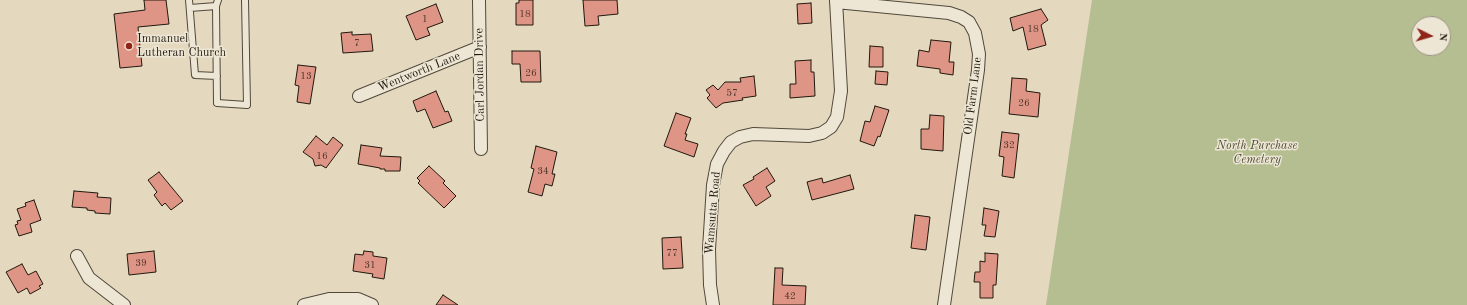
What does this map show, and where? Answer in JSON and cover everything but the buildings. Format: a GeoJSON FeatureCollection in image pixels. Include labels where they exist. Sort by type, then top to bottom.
{"type":"FeatureCollection","features":[{"type":"Feature","properties":{"kind":"street","name":"Carl Jordan Drive"},"geometry":{"type":"LineString","coordinates":[[479,0],[481,149]]}},
{"type":"Feature","properties":{"kind":"street","name":"Wamsutta Road"},"geometry":{"type":"LineString","coordinates":[[713,305],[710,285],[709,249],[717,164],[731,142],[740,137],[753,134],[809,136],[822,133],[831,127],[837,117],[841,91],[836,1]]}},
{"type":"Feature","properties":{"kind":"street","name":"Old Farm Lane"},"geometry":{"type":"LineString","coordinates":[[836,1],[949,13],[961,17],[969,22],[975,33],[979,54],[978,70],[944,305]]}},
{"type":"Feature","properties":{"kind":"street","name":"Wentworth Lane"},"geometry":{"type":"LineString","coordinates":[[359,96],[480,47]]}},
{"type":"Feature","properties":{"kind":"street"},"geometry":{"type":"LineString","coordinates":[[77,256],[89,278],[124,305]]}},
{"type":"Feature","properties":{"kind":"street"},"geometry":{"type":"LineString","coordinates":[[304,305],[329,299],[358,299],[372,305]]}},
{"type":"Feature","properties":{"kind":"lane"},"geometry":{"type":"LineString","coordinates":[[189,0],[196,75],[217,76]]}},
{"type":"Feature","properties":{"kind":"lane"},"geometry":{"type":"LineString","coordinates":[[190,8],[217,3],[217,103],[247,105],[245,0]]}},
{"type":"Feature","properties":{"kind":"green space","name":"North Purchase Cemetery"},"geometry":{"type":"Polygon","coordinates":[[[1092,0],[1467,0],[1467,305],[1046,305],[1092,0]]]}},
{"type":"Feature","properties":{"kind":"place","name":"Immanuel Lutheran Church"},"geometry":{"type":"Point","coordinates":[129,46]}}]}
